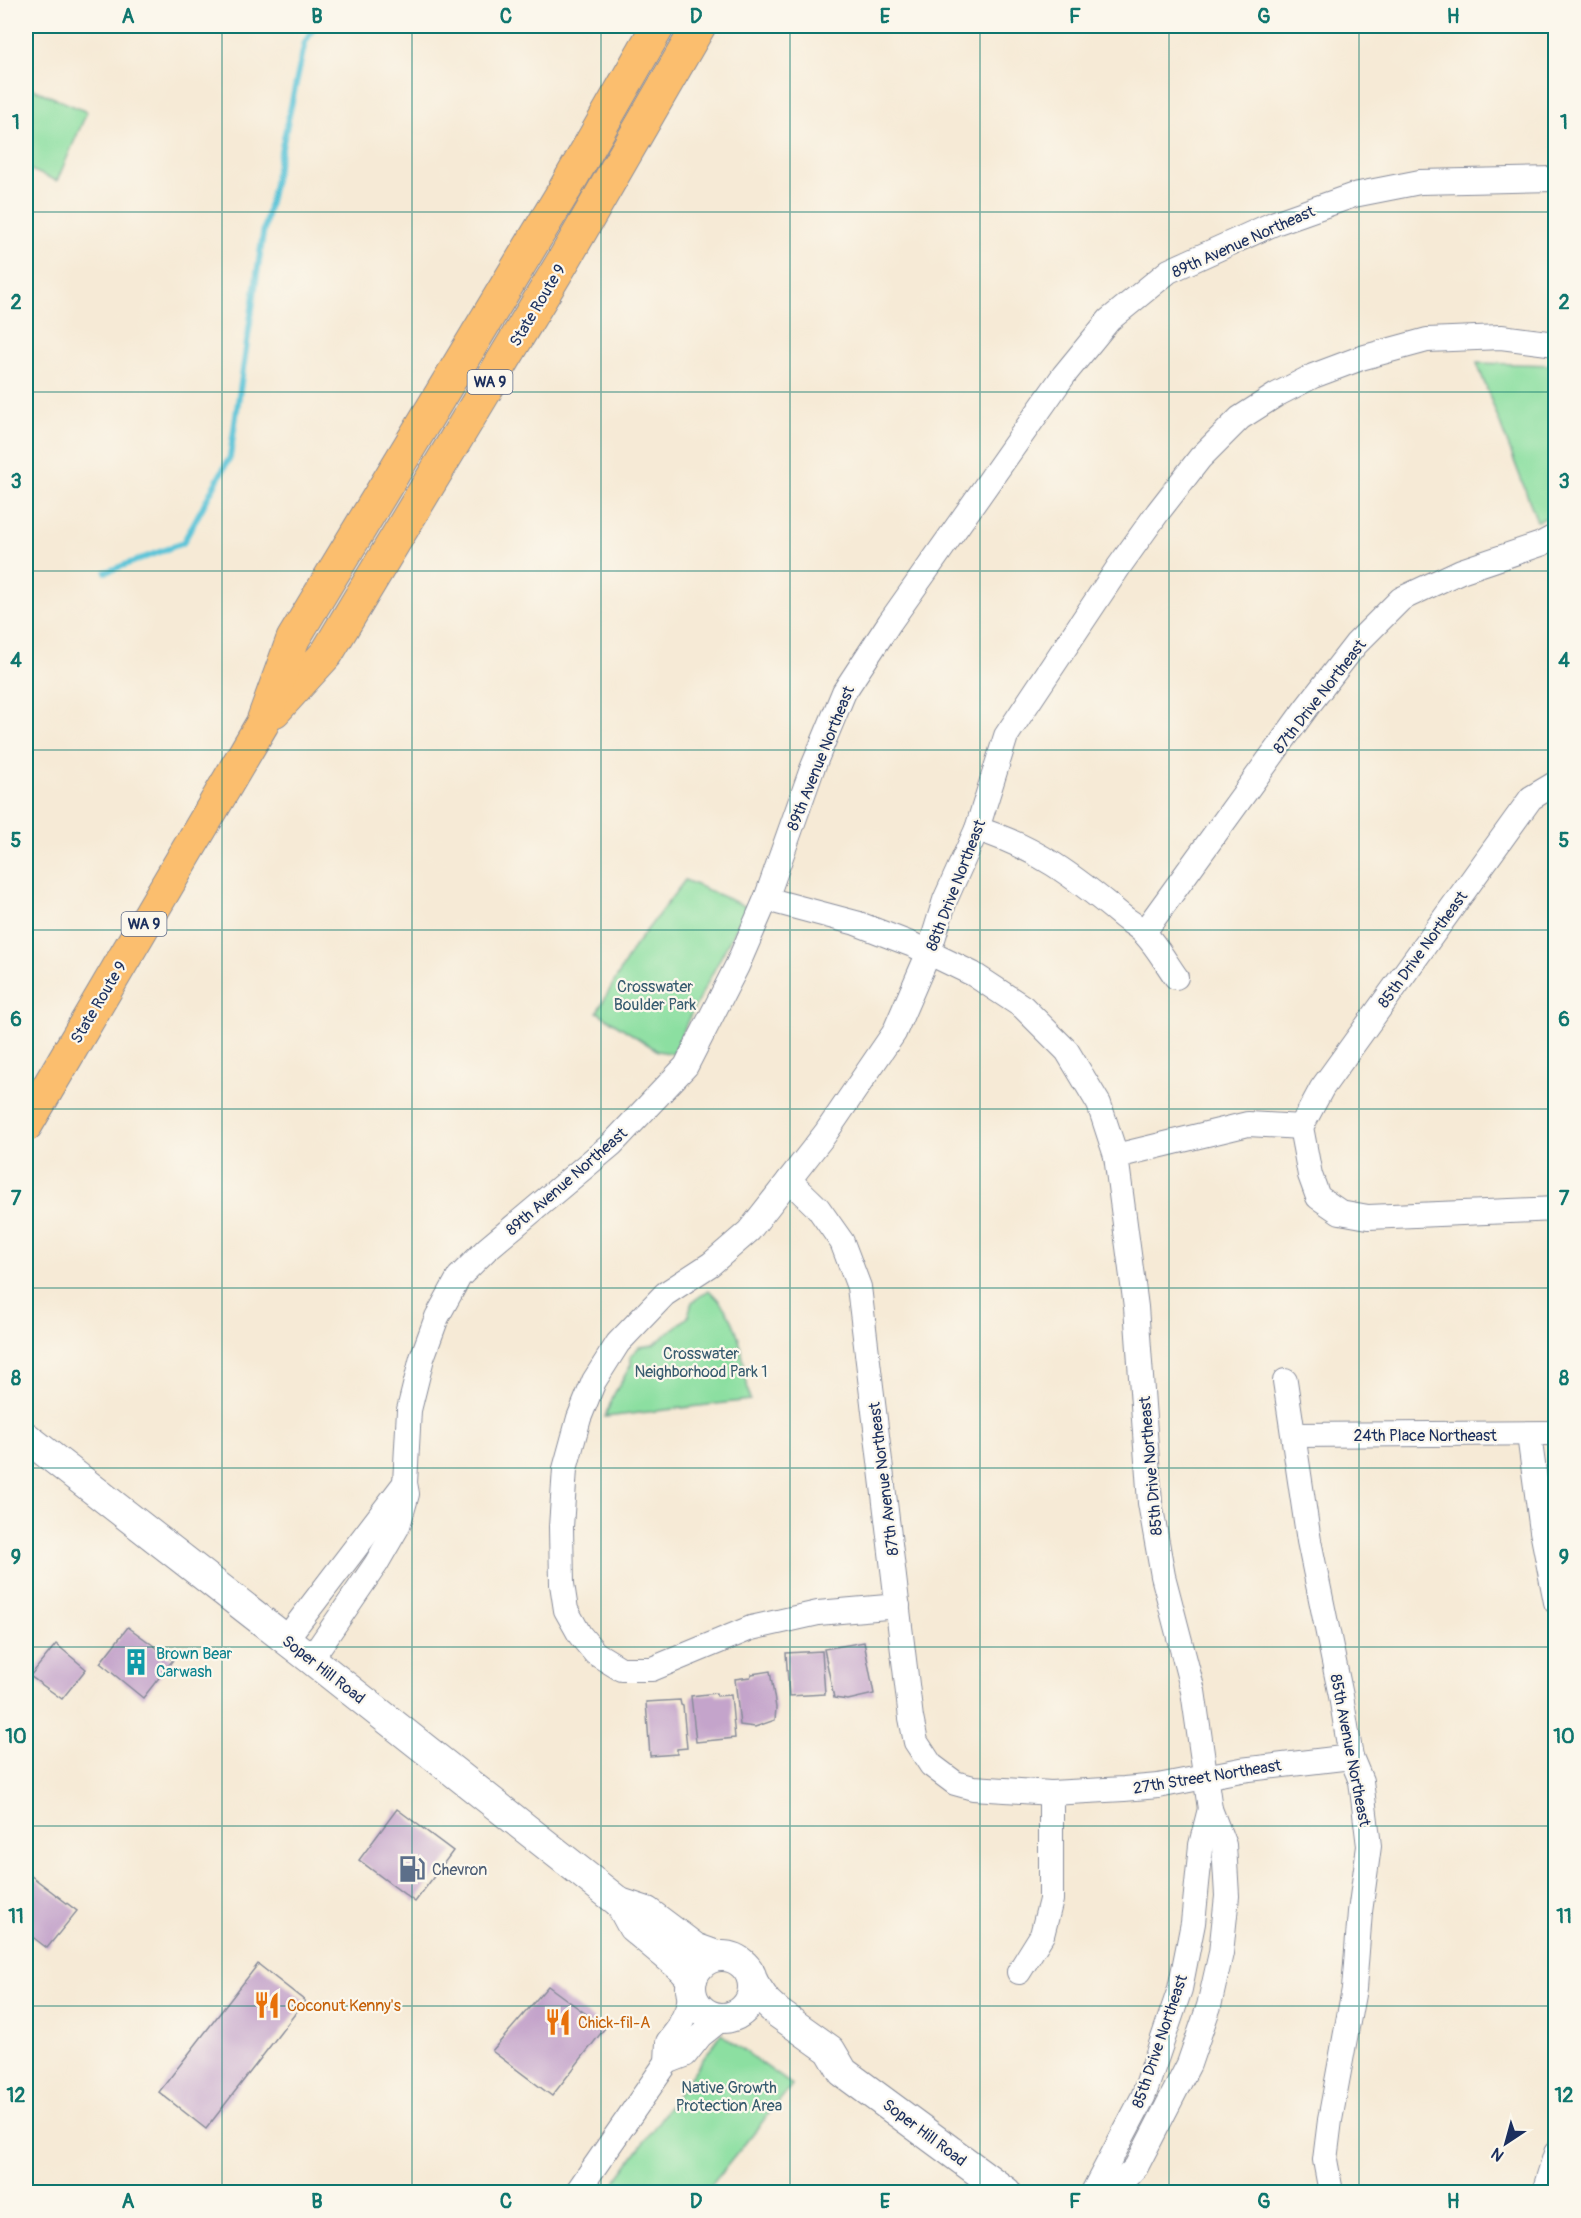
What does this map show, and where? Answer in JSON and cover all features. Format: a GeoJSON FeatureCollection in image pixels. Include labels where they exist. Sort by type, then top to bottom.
{"type":"FeatureCollection","features":[{"type":"Feature","properties":{"kind":"main road","name":"State Route 9"},"geometry":{"type":"LineString","coordinates":[[26,1125],[262,724],[293,639],[559,199],[658,26]]}},
{"type":"Feature","properties":{"kind":"main road","name":"State Route 9"},"geometry":{"type":"LineString","coordinates":[[262,724],[327,653],[565,258],[699,26]]}},
{"type":"Feature","properties":{"kind":"street","name":"89th Avenue Northeast"},"geometry":{"type":"LineString","coordinates":[[311,1659],[376,1564],[398,1526],[407,1494],[405,1483],[409,1410],[422,1358],[437,1317],[459,1277],[487,1249],[612,1144],[686,1066],[737,966],[766,899],[812,769],[844,692],[896,613],[1064,375],[1109,320],[1170,271],[1275,223],[1354,195],[1420,182],[1556,179]]}},
{"type":"Feature","properties":{"kind":"street","name":"88th Drive Northeast"},"geometry":{"type":"LineString","coordinates":[[898,1606],[818,1613],[751,1628],[652,1669],[621,1669],[595,1653],[580,1635],[566,1610],[562,1584],[561,1527],[565,1469],[579,1418],[594,1381],[618,1343],[664,1294],[711,1264],[749,1231],[825,1134],[894,1033],[929,952],[945,900],[977,829],[1006,736],[1072,635],[1158,512],[1200,458],[1240,418],[1276,395],[1313,375],[1361,357],[1426,340],[1501,337],[1556,344]]}},
{"type":"Feature","properties":{"kind":"street","name":"87th Drive Northeast"},"geometry":{"type":"LineString","coordinates":[[1144,932],[1307,707],[1356,644],[1401,599],[1461,571],[1540,544],[1556,536]]}},
{"type":"Feature","properties":{"kind":"street","name":"85th Drive Northeast"},"geometry":{"type":"LineString","coordinates":[[1302,1126],[1322,1088],[1531,798],[1556,783]]}},
{"type":"Feature","properties":{"kind":"street"},"geometry":{"type":"LineString","coordinates":[[977,829],[1004,837],[1056,864],[1144,932],[1176,977]]}},
{"type":"Feature","properties":{"kind":"street","name":"85th Drive Northeast"},"geometry":{"type":"LineString","coordinates":[[766,899],[856,923],[929,952],[973,974],[1023,1007],[1066,1051],[1099,1104],[1116,1156],[1136,1307],[1150,1503],[1163,1576],[1193,1691],[1210,1809],[1224,1845],[1227,1896],[1221,1953],[1209,2006],[1189,2064],[1136,2167],[1112,2193]]}},
{"type":"Feature","properties":{"kind":"street"},"geometry":{"type":"LineString","coordinates":[[1116,1156],[1248,1124],[1302,1126],[1310,1175],[1318,1197],[1340,1212],[1368,1217],[1556,1209]]}},
{"type":"Feature","properties":{"kind":"street","name":"87th Avenue Northeast"},"geometry":{"type":"LineString","coordinates":[[789,1180],[818,1208],[842,1242],[859,1287],[911,1718],[916,1742],[931,1766],[955,1783]]}},
{"type":"Feature","properties":{"kind":"street","name":"85th Avenue Northeast"},"geometry":{"type":"LineString","coordinates":[[1285,1381],[1309,1540],[1351,1757],[1360,1780],[1370,1846],[1360,1912],[1354,1989],[1325,2160],[1330,2192]]}},
{"type":"Feature","properties":{"kind":"street","name":"24th Place Northeast"},"geometry":{"type":"LineString","coordinates":[[1294,1435],[1556,1433]]}},
{"type":"Feature","properties":{"kind":"street"},"geometry":{"type":"LineString","coordinates":[[1529,1435],[1542,1531],[1556,1602]]}},
{"type":"Feature","properties":{"kind":"street","name":"Soper Hill Road"},"geometry":{"type":"LineString","coordinates":[[26,1437],[620,1903]]}},
{"type":"Feature","properties":{"kind":"street"},"geometry":{"type":"LineString","coordinates":[[286,1639],[405,1483]]}},
{"type":"Feature","properties":{"kind":"street","name":"27th Street Northeast"},"geometry":{"type":"LineString","coordinates":[[955,1783],[973,1788],[1051,1793],[1158,1786],[1241,1770],[1351,1757]]}},
{"type":"Feature","properties":{"kind":"street"},"geometry":{"type":"LineString","coordinates":[[1019,1972],[1042,1935],[1051,1900],[1051,1793]]}},
{"type":"Feature","properties":{"kind":"street","name":"85th Drive Northeast"},"geometry":{"type":"LineString","coordinates":[[1093,2193],[1143,2097],[1180,1989],[1193,1923],[1201,1845],[1210,1809]]}},
{"type":"Feature","properties":{"kind":"street"},"geometry":{"type":"LineString","coordinates":[[620,1903],[647,1912],[695,1948],[717,1956],[737,1959],[751,1974],[754,1984],[766,2002],[830,2050],[843,2072]]}},
{"type":"Feature","properties":{"kind":"street"},"geometry":{"type":"LineString","coordinates":[[620,1903],[633,1928],[682,1968],[692,1987],[695,2004],[701,2012],[711,2017],[754,2020],[819,2067],[843,2072]]}},
{"type":"Feature","properties":{"kind":"street"},"geometry":{"type":"LineString","coordinates":[[577,2193],[666,2062],[668,2042],[687,2010],[699,1966],[707,1959],[717,1956]]}},
{"type":"Feature","properties":{"kind":"street"},"geometry":{"type":"LineString","coordinates":[[666,2062],[685,2055],[700,2036],[749,2005],[754,1984]]}},
{"type":"Feature","properties":{"kind":"street","name":"Soper Hill Road"},"geometry":{"type":"LineString","coordinates":[[843,2072],[1006,2193]]}},
{"type":"Feature","properties":{"kind":"street"},"geometry":{"type":"LineString","coordinates":[[1544,2193],[1556,2152]]}},
{"type":"Feature","properties":{"kind":"green space"},"geometry":{"type":"Polygon","coordinates":[[[26,86],[87,112],[57,181],[26,168],[26,86]]]}},
{"type":"Feature","properties":{"kind":"green space"},"geometry":{"type":"Polygon","coordinates":[[[1477,363],[1555,365],[1555,515],[1537,521],[1477,363]]]}},
{"type":"Feature","properties":{"kind":"green space","name":"Crosswater Boulder Park"},"geometry":{"type":"Polygon","coordinates":[[[685,880],[747,907],[688,1020],[674,1054],[658,1051],[597,1012],[634,947],[685,880]]]}},
{"type":"Feature","properties":{"kind":"green space","name":"Crosswater Neighborhood Park 1"},"geometry":{"type":"Polygon","coordinates":[[[709,1290],[729,1315],[740,1341],[750,1400],[605,1417],[614,1394],[631,1365],[631,1356],[639,1347],[653,1345],[688,1317],[692,1302],[709,1290]]]}},
{"type":"Feature","properties":{"kind":"green space","name":"Native Growth Protection Area"},"geometry":{"type":"Polygon","coordinates":[[[721,2034],[792,2085],[706,2192],[608,2192],[721,2034]]]}},
{"type":"Feature","properties":{"kind":"building","name":"Brown Bear Carwash"},"geometry":{"type":"Polygon","coordinates":[[[128,1627],[173,1660],[143,1698],[100,1663],[128,1627]]]}},
{"type":"Feature","properties":{"kind":"building"},"geometry":{"type":"Polygon","coordinates":[[[864,1642],[874,1694],[848,1700],[834,1698],[824,1649],[864,1642]]]}},
{"type":"Feature","properties":{"kind":"building"},"geometry":{"type":"Polygon","coordinates":[[[56,1644],[86,1669],[62,1699],[30,1676],[56,1644]]]}},
{"type":"Feature","properties":{"kind":"building"},"geometry":{"type":"Polygon","coordinates":[[[822,1651],[825,1694],[789,1696],[786,1653],[822,1651]]]}},
{"type":"Feature","properties":{"kind":"building"},"geometry":{"type":"Polygon","coordinates":[[[770,1671],[776,1708],[775,1720],[755,1727],[740,1725],[735,1679],[770,1671]]]}},
{"type":"Feature","properties":{"kind":"building"},"geometry":{"type":"Polygon","coordinates":[[[716,1693],[717,1696],[731,1695],[735,1738],[696,1742],[691,1696],[716,1693]]]}},
{"type":"Feature","properties":{"kind":"building"},"geometry":{"type":"Polygon","coordinates":[[[680,1700],[683,1706],[687,1748],[677,1749],[677,1754],[650,1756],[646,1702],[680,1700]]]}},
{"type":"Feature","properties":{"kind":"building"},"geometry":{"type":"Polygon","coordinates":[[[397,1809],[453,1851],[415,1902],[359,1860],[397,1809]]]}},
{"type":"Feature","properties":{"kind":"building"},"geometry":{"type":"Polygon","coordinates":[[[26,1872],[77,1911],[47,1948],[26,1932],[26,1872]]]}},
{"type":"Feature","properties":{"kind":"building"},"geometry":{"type":"Polygon","coordinates":[[[258,1964],[305,2001],[206,2129],[159,2092],[258,1964]]]}},
{"type":"Feature","properties":{"kind":"building"},"geometry":{"type":"Polygon","coordinates":[[[548,1986],[605,2028],[552,2096],[492,2051],[548,1986]]]}},
{"type":"Feature","properties":{"kind":"waterway"},"geometry":{"type":"LineString","coordinates":[[106,572],[183,543],[230,457],[263,234],[305,42],[315,26]]}},
{"type":"Feature","properties":{"kind":"place","name":"Brown Bear Carwash"},"geometry":{"type":"Point","coordinates":[136,1662]}},
{"type":"Feature","properties":{"kind":"place","name":"Chevron"},"geometry":{"type":"Point","coordinates":[412,1869]}},
{"type":"Feature","properties":{"kind":"place","name":"Coconut Kenny's"},"geometry":{"type":"Point","coordinates":[267,2005]}},
{"type":"Feature","properties":{"kind":"place","name":"Chick-fil-A"},"geometry":{"type":"Point","coordinates":[558,2022]}}]}
